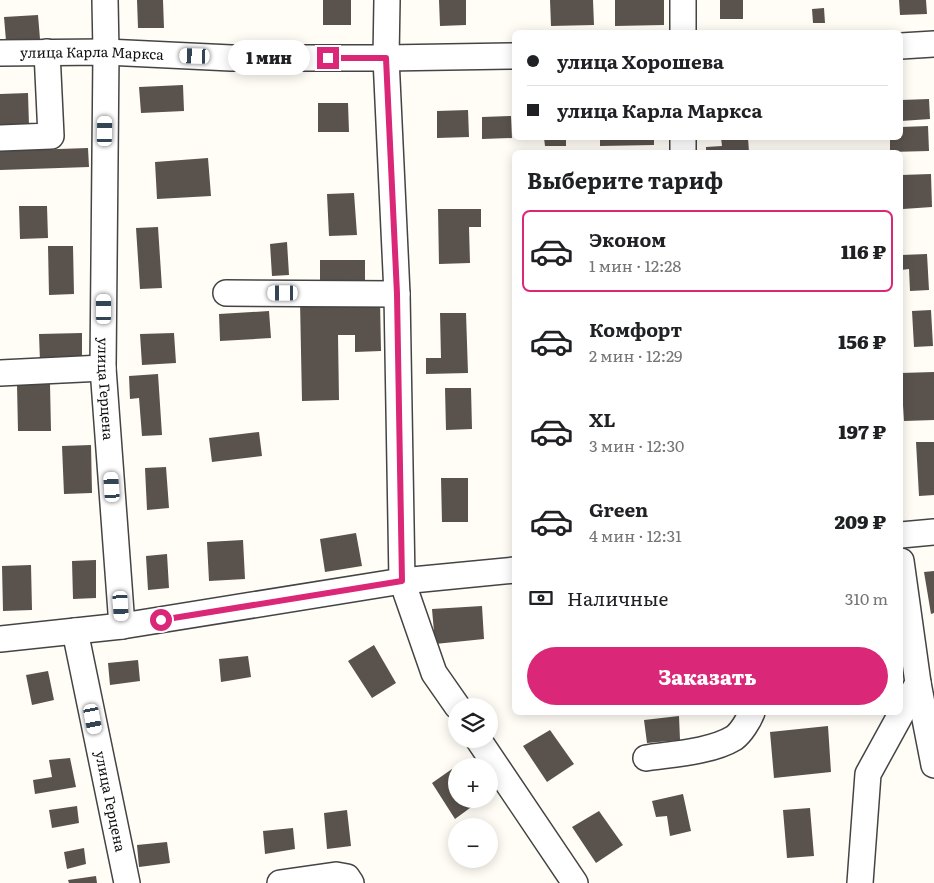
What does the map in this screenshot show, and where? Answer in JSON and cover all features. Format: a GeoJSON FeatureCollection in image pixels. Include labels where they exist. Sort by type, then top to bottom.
{"type":"FeatureCollection","features":[{"type":"Feature","properties":{"kind":"street","name":"улица Герцена"},"geometry":{"type":"LineString","coordinates":[[105,0],[103,368],[122,626]]}},
{"type":"Feature","properties":{"kind":"street"},"geometry":{"type":"LineString","coordinates":[[387,0],[386,58],[397,294],[402,581],[434,673],[451,698]]}},
{"type":"Feature","properties":{"kind":"street"},"geometry":{"type":"LineString","coordinates":[[683,0],[683,30]]}},
{"type":"Feature","properties":{"kind":"street"},"geometry":{"type":"LineString","coordinates":[[903,46],[934,44]]}},
{"type":"Feature","properties":{"kind":"street"},"geometry":{"type":"LineString","coordinates":[[0,138],[51,136],[48,52]]}},
{"type":"Feature","properties":{"kind":"street","name":"улица Карла Маркса"},"geometry":{"type":"LineString","coordinates":[[0,53],[106,52],[231,58],[512,56]]}},
{"type":"Feature","properties":{"kind":"street"},"geometry":{"type":"LineString","coordinates":[[226,293],[397,294]]}},
{"type":"Feature","properties":{"kind":"street"},"geometry":{"type":"LineString","coordinates":[[0,373],[103,368]]}},
{"type":"Feature","properties":{"kind":"street"},"geometry":{"type":"LineString","coordinates":[[903,535],[934,532]]}},
{"type":"Feature","properties":{"kind":"street"},"geometry":{"type":"LineString","coordinates":[[0,639],[122,626],[402,581],[512,570]]}},
{"type":"Feature","properties":{"kind":"street"},"geometry":{"type":"LineString","coordinates":[[903,575],[918,683],[934,765]]}},
{"type":"Feature","properties":{"kind":"street","name":"улица Герцена"},"geometry":{"type":"LineString","coordinates":[[75,631],[127,883]]}},
{"type":"Feature","properties":{"kind":"street"},"geometry":{"type":"LineString","coordinates":[[903,710],[918,683]]}},
{"type":"Feature","properties":{"kind":"street"},"geometry":{"type":"LineString","coordinates":[[646,758],[708,749],[735,737],[751,715]]}},
{"type":"Feature","properties":{"kind":"street"},"geometry":{"type":"LineString","coordinates":[[860,883],[868,774],[900,715]]}},
{"type":"Feature","properties":{"kind":"street"},"geometry":{"type":"LineString","coordinates":[[484,748],[574,883]]}},
{"type":"Feature","properties":{"kind":"street"},"geometry":{"type":"LineString","coordinates":[[280,883],[336,875],[346,877],[351,883]]}},
{"type":"Feature","properties":{"kind":"building"},"geometry":{"type":"Polygon","coordinates":[[[137,0],[163,0],[164,28],[138,28],[137,0]]]}},
{"type":"Feature","properties":{"kind":"building"},"geometry":{"type":"Polygon","coordinates":[[[323,0],[351,0],[351,25],[323,25],[323,0]]]}},
{"type":"Feature","properties":{"kind":"building"},"geometry":{"type":"Polygon","coordinates":[[[439,0],[466,0],[466,25],[440,26],[439,0]]]}},
{"type":"Feature","properties":{"kind":"building"},"geometry":{"type":"Polygon","coordinates":[[[550,0],[593,0],[594,25],[551,26],[550,0]]]}},
{"type":"Feature","properties":{"kind":"building"},"geometry":{"type":"Polygon","coordinates":[[[615,0],[664,0],[664,25],[615,26],[615,0]]]}},
{"type":"Feature","properties":{"kind":"building"},"geometry":{"type":"Polygon","coordinates":[[[720,0],[743,0],[743,19],[720,19],[720,0]]]}},
{"type":"Feature","properties":{"kind":"building"},"geometry":{"type":"Polygon","coordinates":[[[899,0],[926,0],[927,14],[900,15],[899,0]]]}},
{"type":"Feature","properties":{"kind":"building"},"geometry":{"type":"Polygon","coordinates":[[[824,8],[825,23],[813,23],[812,9],[824,8]]]}},
{"type":"Feature","properties":{"kind":"building"},"geometry":{"type":"Polygon","coordinates":[[[38,15],[40,39],[6,41],[4,17],[38,15]]]}},
{"type":"Feature","properties":{"kind":"building"},"geometry":{"type":"Polygon","coordinates":[[[183,85],[184,111],[141,113],[139,87],[183,85]]]}},
{"type":"Feature","properties":{"kind":"building"},"geometry":{"type":"Polygon","coordinates":[[[28,93],[29,126],[0,127],[0,94],[28,93]]]}},
{"type":"Feature","properties":{"kind":"building"},"geometry":{"type":"Polygon","coordinates":[[[929,99],[930,119],[903,121],[903,100],[929,99]]]}},
{"type":"Feature","properties":{"kind":"building"},"geometry":{"type":"Polygon","coordinates":[[[318,103],[348,103],[349,132],[318,132],[318,103]]]}},
{"type":"Feature","properties":{"kind":"building"},"geometry":{"type":"Polygon","coordinates":[[[468,110],[469,137],[437,138],[437,111],[468,110]]]}},
{"type":"Feature","properties":{"kind":"building"},"geometry":{"type":"Polygon","coordinates":[[[511,116],[512,138],[482,139],[482,117],[511,116]]]}},
{"type":"Feature","properties":{"kind":"building"},"geometry":{"type":"Polygon","coordinates":[[[928,126],[929,151],[890,150],[890,140],[903,140],[903,127],[928,126]]]}},
{"type":"Feature","properties":{"kind":"building"},"geometry":{"type":"Polygon","coordinates":[[[544,140],[566,140],[566,146],[545,146],[544,140]]]}},
{"type":"Feature","properties":{"kind":"building"},"geometry":{"type":"Polygon","coordinates":[[[600,140],[654,140],[654,145],[600,146],[600,140]]]}},
{"type":"Feature","properties":{"kind":"building"},"geometry":{"type":"Polygon","coordinates":[[[721,140],[748,140],[749,150],[706,150],[706,147],[722,146],[721,140]]]}},
{"type":"Feature","properties":{"kind":"building"},"geometry":{"type":"Polygon","coordinates":[[[88,148],[89,167],[0,170],[0,151],[88,148]]]}},
{"type":"Feature","properties":{"kind":"building"},"geometry":{"type":"Polygon","coordinates":[[[208,158],[211,196],[157,199],[155,162],[208,158]]]}},
{"type":"Feature","properties":{"kind":"building"},"geometry":{"type":"Polygon","coordinates":[[[931,174],[932,207],[903,209],[903,175],[931,174]]]}},
{"type":"Feature","properties":{"kind":"building"},"geometry":{"type":"Polygon","coordinates":[[[354,193],[357,235],[329,236],[327,194],[354,193]]]}},
{"type":"Feature","properties":{"kind":"building"},"geometry":{"type":"Polygon","coordinates":[[[19,206],[47,206],[48,238],[20,239],[19,206]]]}},
{"type":"Feature","properties":{"kind":"building"},"geometry":{"type":"Polygon","coordinates":[[[438,209],[481,209],[481,227],[469,227],[470,263],[439,264],[438,209]]]}},
{"type":"Feature","properties":{"kind":"building"},"geometry":{"type":"Polygon","coordinates":[[[158,227],[162,288],[140,289],[136,228],[158,227]]]}},
{"type":"Feature","properties":{"kind":"building"},"geometry":{"type":"Polygon","coordinates":[[[287,242],[289,275],[272,276],[270,244],[287,242]]]}},
{"type":"Feature","properties":{"kind":"building"},"geometry":{"type":"Polygon","coordinates":[[[48,246],[73,246],[74,294],[49,295],[48,246]]]}},
{"type":"Feature","properties":{"kind":"building"},"geometry":{"type":"Polygon","coordinates":[[[927,254],[929,290],[910,291],[909,269],[903,270],[903,255],[927,254]]]}},
{"type":"Feature","properties":{"kind":"building"},"geometry":{"type":"Polygon","coordinates":[[[320,260],[365,260],[365,285],[320,286],[320,260]]]}},
{"type":"Feature","properties":{"kind":"building"},"geometry":{"type":"Polygon","coordinates":[[[380,300],[381,351],[355,352],[355,335],[338,335],[339,400],[302,401],[300,301],[380,300]]]}},
{"type":"Feature","properties":{"kind":"building"},"geometry":{"type":"Polygon","coordinates":[[[931,310],[933,346],[914,347],[912,311],[931,310]]]}},
{"type":"Feature","properties":{"kind":"building"},"geometry":{"type":"Polygon","coordinates":[[[269,311],[271,338],[220,341],[219,314],[269,311]]]}},
{"type":"Feature","properties":{"kind":"building"},"geometry":{"type":"Polygon","coordinates":[[[440,313],[466,313],[468,373],[426,374],[426,358],[441,358],[440,313]]]}},
{"type":"Feature","properties":{"kind":"building"},"geometry":{"type":"Polygon","coordinates":[[[82,333],[82,361],[40,362],[39,334],[82,333]]]}},
{"type":"Feature","properties":{"kind":"building"},"geometry":{"type":"Polygon","coordinates":[[[174,333],[176,363],[142,365],[140,334],[174,333]]]}},
{"type":"Feature","properties":{"kind":"building"},"geometry":{"type":"Polygon","coordinates":[[[934,372],[934,420],[904,421],[903,373],[934,372]]]}},
{"type":"Feature","properties":{"kind":"building"},"geometry":{"type":"Polygon","coordinates":[[[158,374],[162,435],[142,436],[139,398],[130,399],[129,376],[158,374]]]}},
{"type":"Feature","properties":{"kind":"building"},"geometry":{"type":"Polygon","coordinates":[[[50,384],[51,431],[18,431],[17,385],[50,384]]]}},
{"type":"Feature","properties":{"kind":"building"},"geometry":{"type":"Polygon","coordinates":[[[445,388],[471,388],[472,429],[446,430],[445,388]]]}},
{"type":"Feature","properties":{"kind":"building"},"geometry":{"type":"Polygon","coordinates":[[[259,432],[262,456],[212,462],[209,438],[259,432]]]}},
{"type":"Feature","properties":{"kind":"building"},"geometry":{"type":"Polygon","coordinates":[[[916,442],[934,442],[934,495],[919,496],[916,442]]]}},
{"type":"Feature","properties":{"kind":"building"},"geometry":{"type":"Polygon","coordinates":[[[91,445],[92,493],[64,494],[62,446],[91,445]]]}},
{"type":"Feature","properties":{"kind":"building"},"geometry":{"type":"Polygon","coordinates":[[[166,467],[169,508],[147,510],[145,468],[166,467]]]}},
{"type":"Feature","properties":{"kind":"building"},"geometry":{"type":"Polygon","coordinates":[[[441,478],[468,478],[468,522],[442,522],[441,478]]]}},
{"type":"Feature","properties":{"kind":"building"},"geometry":{"type":"Polygon","coordinates":[[[356,533],[362,566],[325,572],[320,539],[356,533]]]}},
{"type":"Feature","properties":{"kind":"building"},"geometry":{"type":"Polygon","coordinates":[[[243,540],[245,579],[209,581],[207,542],[243,540]]]}},
{"type":"Feature","properties":{"kind":"building"},"geometry":{"type":"Polygon","coordinates":[[[167,554],[169,588],[148,590],[146,556],[167,554]]]}},
{"type":"Feature","properties":{"kind":"building"},"geometry":{"type":"Polygon","coordinates":[[[96,560],[96,598],[73,599],[72,561],[96,560]]]}},
{"type":"Feature","properties":{"kind":"building"},"geometry":{"type":"Polygon","coordinates":[[[31,565],[32,610],[3,611],[2,566],[31,565]]]}},
{"type":"Feature","properties":{"kind":"building"},"geometry":{"type":"Polygon","coordinates":[[[934,571],[934,613],[931,614],[924,572],[934,571]]]}},
{"type":"Feature","properties":{"kind":"building"},"geometry":{"type":"Polygon","coordinates":[[[482,606],[484,639],[435,644],[432,609],[482,606]]]}},
{"type":"Feature","properties":{"kind":"building"},"geometry":{"type":"Polygon","coordinates":[[[374,645],[396,683],[372,698],[348,661],[374,645]]]}},
{"type":"Feature","properties":{"kind":"building"},"geometry":{"type":"Polygon","coordinates":[[[248,656],[251,677],[221,682],[219,659],[248,656]]]}},
{"type":"Feature","properties":{"kind":"building"},"geometry":{"type":"Polygon","coordinates":[[[138,660],[140,681],[110,685],[108,663],[138,660]]]}},
{"type":"Feature","properties":{"kind":"building"},"geometry":{"type":"Polygon","coordinates":[[[48,671],[54,700],[32,705],[26,675],[48,671]]]}},
{"type":"Feature","properties":{"kind":"building"},"geometry":{"type":"Polygon","coordinates":[[[679,716],[680,740],[647,743],[644,720],[679,716]]]}},
{"type":"Feature","properties":{"kind":"building"},"geometry":{"type":"Polygon","coordinates":[[[828,726],[831,772],[774,778],[770,732],[828,726]]]}},
{"type":"Feature","properties":{"kind":"building"},"geometry":{"type":"Polygon","coordinates":[[[550,730],[574,764],[547,782],[523,746],[550,730]]]}},
{"type":"Feature","properties":{"kind":"building"},"geometry":{"type":"Polygon","coordinates":[[[70,758],[76,787],[35,794],[33,780],[52,777],[49,760],[70,758]]]}},
{"type":"Feature","properties":{"kind":"building"},"geometry":{"type":"Polygon","coordinates":[[[448,772],[448,808],[470,808],[454,818],[432,783],[448,772]]]}},
{"type":"Feature","properties":{"kind":"building"},"geometry":{"type":"Polygon","coordinates":[[[683,794],[691,831],[670,836],[667,816],[656,817],[652,801],[683,794]]]}},
{"type":"Feature","properties":{"kind":"building"},"geometry":{"type":"Polygon","coordinates":[[[77,806],[79,823],[52,828],[49,810],[77,806]]]}},
{"type":"Feature","properties":{"kind":"building"},"geometry":{"type":"Polygon","coordinates":[[[810,808],[814,856],[787,858],[783,810],[810,808]]]}},
{"type":"Feature","properties":{"kind":"building"},"geometry":{"type":"Polygon","coordinates":[[[347,810],[351,846],[327,849],[324,813],[347,810]]]}},
{"type":"Feature","properties":{"kind":"building"},"geometry":{"type":"Polygon","coordinates":[[[599,811],[623,845],[596,863],[572,827],[599,811]]]}},
{"type":"Feature","properties":{"kind":"building"},"geometry":{"type":"Polygon","coordinates":[[[293,828],[295,849],[265,854],[263,831],[293,828]]]}},
{"type":"Feature","properties":{"kind":"building"},"geometry":{"type":"Polygon","coordinates":[[[167,842],[170,863],[139,867],[137,845],[167,842]]]}},
{"type":"Feature","properties":{"kind":"building"},"geometry":{"type":"Polygon","coordinates":[[[84,848],[86,864],[67,869],[64,852],[84,848]]]}},
{"type":"Feature","properties":{"kind":"building"},"geometry":{"type":"Polygon","coordinates":[[[96,876],[97,883],[69,883],[68,880],[96,876]]]}},
{"type":"Feature","properties":{"kind":"route"},"geometry":{"type":"LineString","coordinates":[[161,620],[402,581],[397,294],[386,58],[328,58]]}}]}
